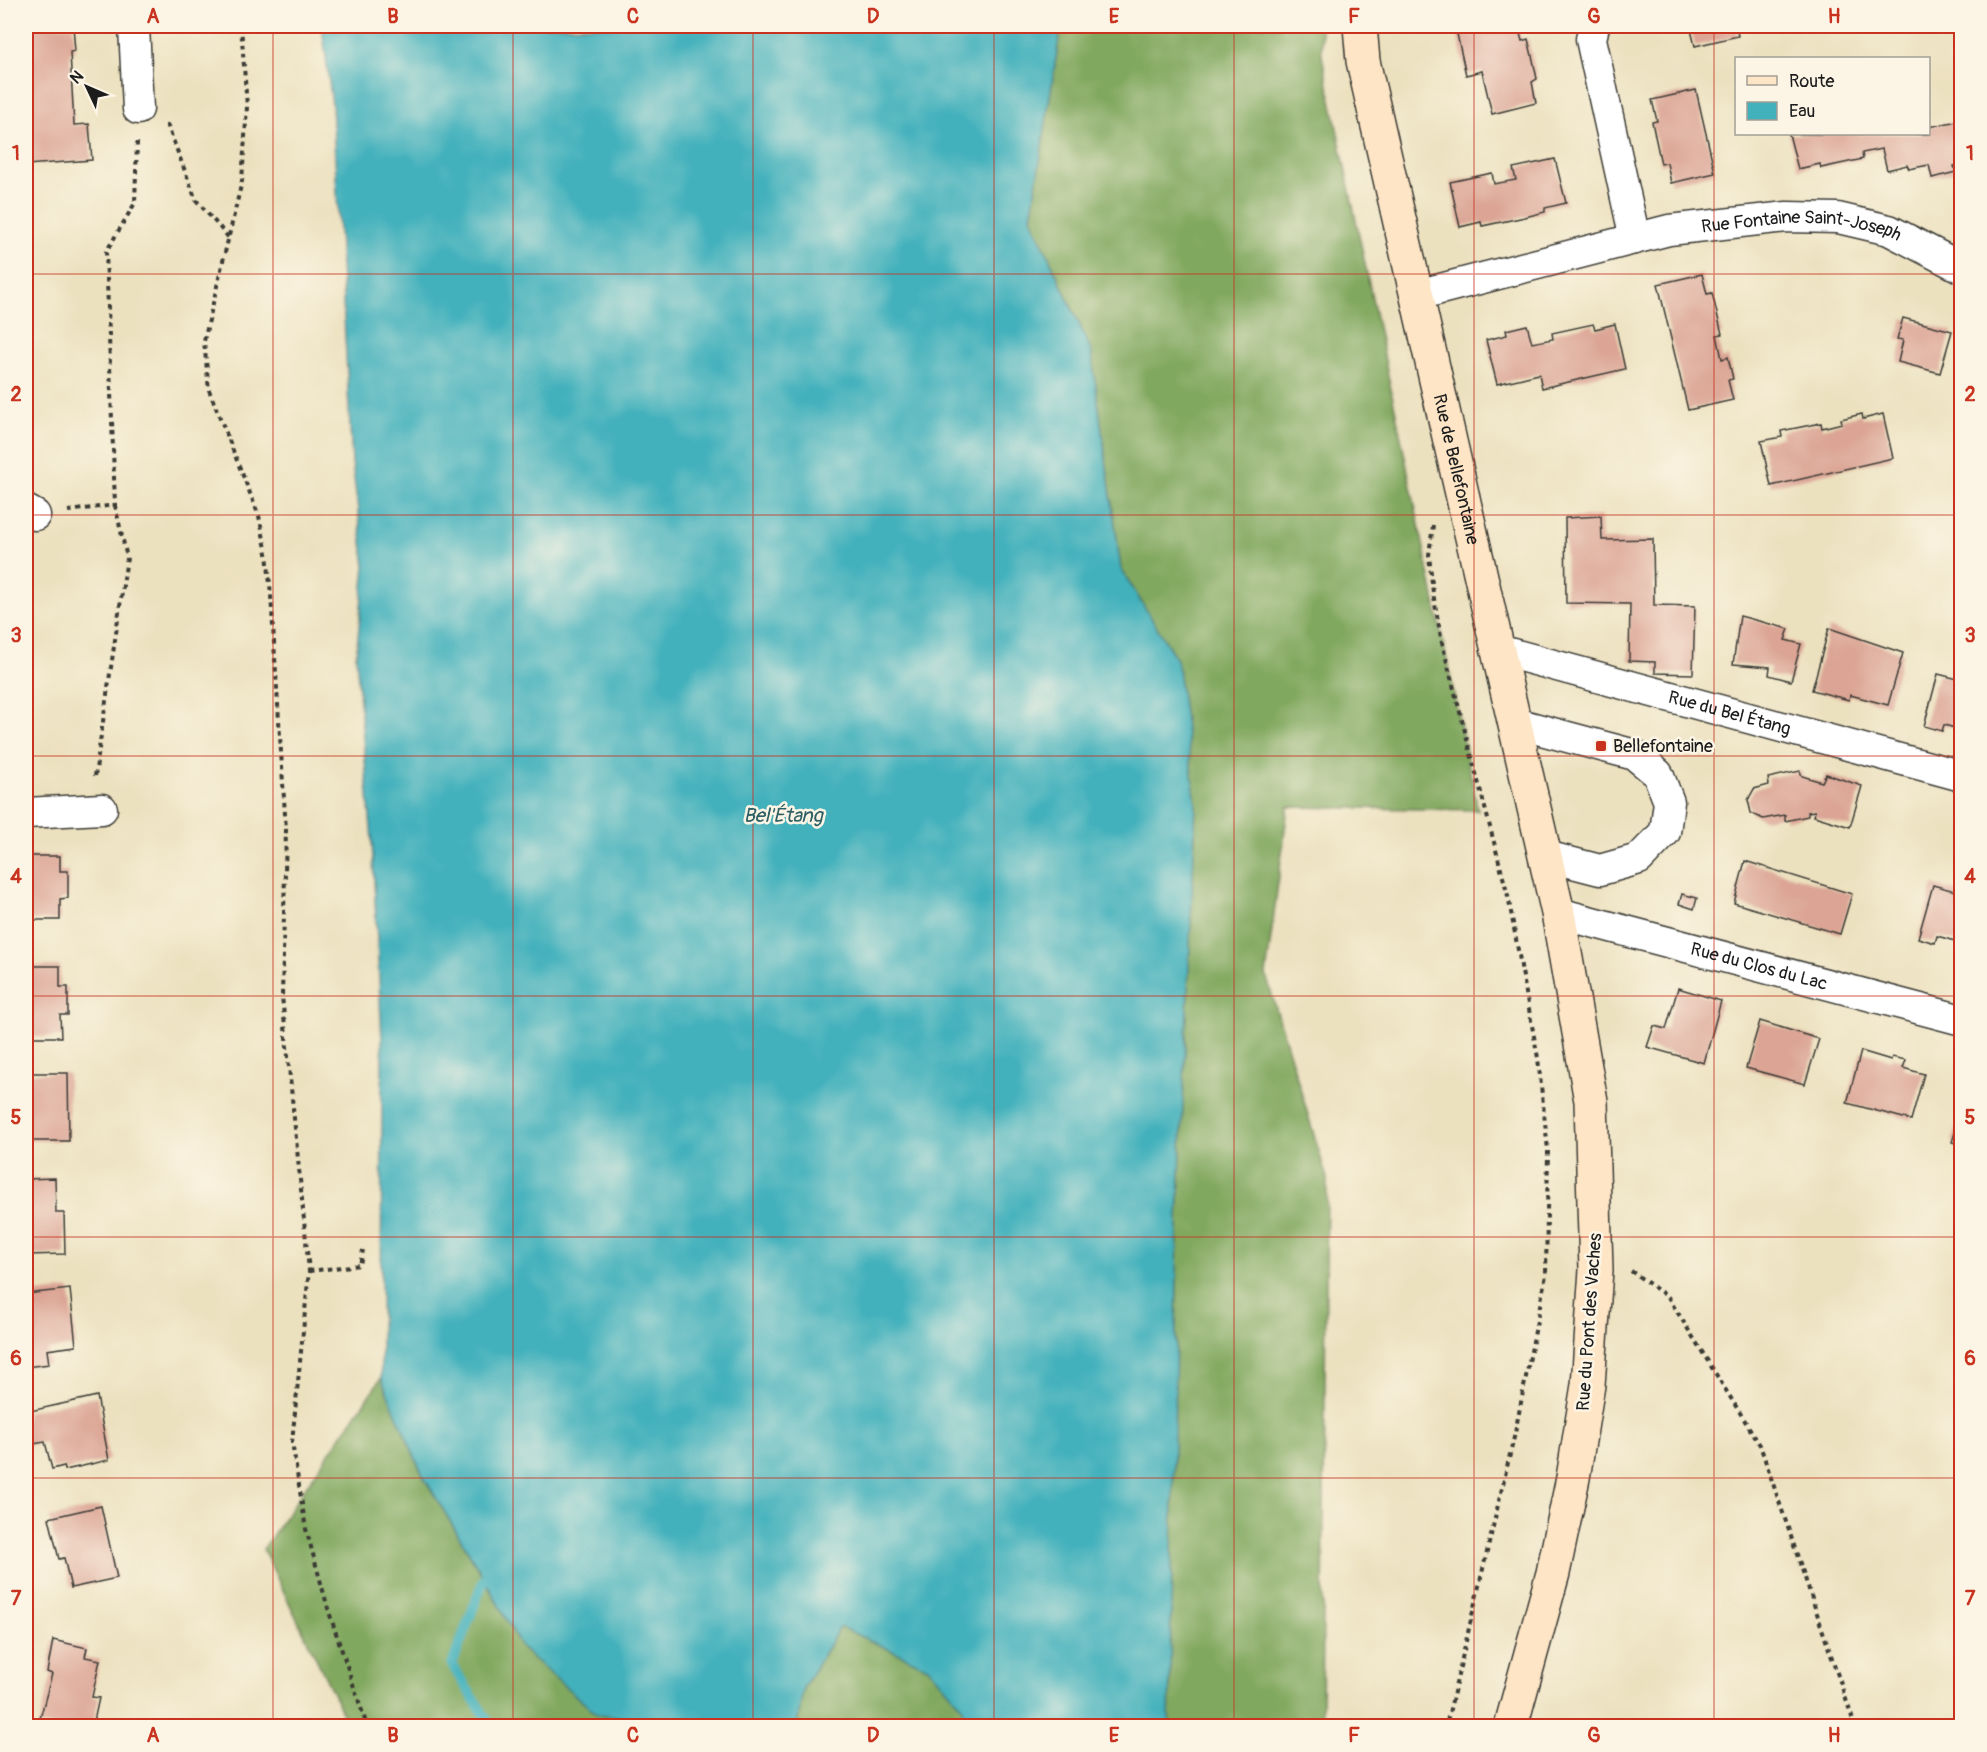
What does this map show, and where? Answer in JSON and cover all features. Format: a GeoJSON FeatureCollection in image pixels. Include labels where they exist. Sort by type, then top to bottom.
{"type":"FeatureCollection","features":[{"type":"Feature","properties":{"kind":"street"},"geometry":{"type":"LineString","coordinates":[[134,26],[138,109]]}},
{"type":"Feature","properties":{"kind":"street","name":"Rue de Bellefontaine"},"geometry":{"type":"LineString","coordinates":[[1360,26],[1363,60],[1558,913]]}},
{"type":"Feature","properties":{"kind":"street"},"geometry":{"type":"LineString","coordinates":[[1594,26],[1591,39],[1635,239]]}},
{"type":"Feature","properties":{"kind":"street","name":"Rue Fontaine Saint-Joseph"},"geometry":{"type":"LineString","coordinates":[[1417,295],[1669,230],[1787,217],[1838,218],[1889,230],[1962,268]]}},
{"type":"Feature","properties":{"kind":"street","name":"Rue du Bel Étang"},"geometry":{"type":"LineString","coordinates":[[1498,650],[1962,776]]}},
{"type":"Feature","properties":{"kind":"street"},"geometry":{"type":"LineString","coordinates":[[1515,723],[1635,755],[1658,774],[1669,802],[1665,832],[1639,859],[1600,870],[1546,856]]}},
{"type":"Feature","properties":{"kind":"street"},"geometry":{"type":"LineString","coordinates":[[26,813],[102,810]]}},
{"type":"Feature","properties":{"kind":"street","name":"Rue du Clos du Lac"},"geometry":{"type":"LineString","coordinates":[[1558,913],[1962,1020]]}},
{"type":"Feature","properties":{"kind":"street","name":"Rue du Pont des Vaches"},"geometry":{"type":"LineString","coordinates":[[1511,1726],[1553,1573],[1574,1478],[1588,1385],[1596,1246],[1591,1101],[1558,913]]}},
{"type":"Feature","properties":{"kind":"path"},"geometry":{"type":"LineString","coordinates":[[241,26],[247,107],[242,181],[204,341],[205,366],[209,390],[260,516],[267,553],[286,830],[282,996],[309,1271],[292,1442],[306,1529],[329,1612],[367,1726]]}},
{"type":"Feature","properties":{"kind":"path"},"geometry":{"type":"LineString","coordinates":[[70,811],[96,774],[127,558],[115,505],[106,252],[135,203],[138,109],[160,108],[196,200],[229,238]]}},
{"type":"Feature","properties":{"kind":"path"},"geometry":{"type":"LineString","coordinates":[[30,513],[115,505]]}},
{"type":"Feature","properties":{"kind":"path"},"geometry":{"type":"LineString","coordinates":[[1435,519],[1431,529],[1429,555],[1433,594],[1442,644],[1508,896],[1538,1058],[1548,1150],[1546,1275],[1515,1433],[1446,1726]]}},
{"type":"Feature","properties":{"kind":"path"},"geometry":{"type":"LineString","coordinates":[[1596,1246],[1668,1298],[1760,1445],[1855,1726]]}},
{"type":"Feature","properties":{"kind":"path"},"geometry":{"type":"LineString","coordinates":[[309,1271],[360,1264],[363,1250]]}},
{"type":"Feature","properties":{"kind":"green space"},"geometry":{"type":"Polygon","coordinates":[[[1061,26],[1321,26],[1322,56],[1478,810],[1288,807],[1266,975],[1327,1178],[1322,1726],[1169,1726],[1178,1220],[1196,804],[1177,660],[1121,569],[1091,350],[1031,218],[1061,26]]]}},
{"type":"Feature","properties":{"kind":"green space"},"geometry":{"type":"Polygon","coordinates":[[[381,1378],[423,1476],[484,1578],[522,1649],[701,1726],[349,1726],[263,1549],[381,1378]]]}},
{"type":"Feature","properties":{"kind":"green space"},"geometry":{"type":"Polygon","coordinates":[[[840,1627],[928,1667],[964,1708],[961,1726],[797,1726],[803,1688],[840,1627]]]}},
{"type":"Feature","properties":{"kind":"water","name":"Bel'Étang"},"geometry":{"type":"Polygon","coordinates":[[[322,26],[1061,26],[1031,218],[1091,350],[1121,569],[1177,660],[1196,804],[1178,1220],[1169,1726],[961,1726],[963,1708],[928,1667],[840,1627],[803,1688],[797,1726],[701,1726],[598,1715],[522,1649],[484,1578],[423,1476],[381,1378],[382,1040],[372,840],[356,657],[365,566],[352,462],[332,105],[322,26]]]}},
{"type":"Feature","properties":{"kind":"building"},"geometry":{"type":"Polygon","coordinates":[[[26,26],[73,26],[75,51],[70,52],[74,125],[89,124],[92,160],[26,165],[26,26]]]}},
{"type":"Feature","properties":{"kind":"building"},"geometry":{"type":"Polygon","coordinates":[[[1461,26],[1518,26],[1522,41],[1528,39],[1533,60],[1537,79],[1532,82],[1536,103],[1492,114],[1482,71],[1466,75],[1457,34],[1463,32],[1461,26]]]}},
{"type":"Feature","properties":{"kind":"building"},"geometry":{"type":"Polygon","coordinates":[[[1690,26],[1736,26],[1738,36],[1695,46],[1690,26]]]}},
{"type":"Feature","properties":{"kind":"building"},"geometry":{"type":"Polygon","coordinates":[[[1696,90],[1715,173],[1671,183],[1667,163],[1661,164],[1652,122],[1657,121],[1652,100],[1696,90]]]}},
{"type":"Feature","properties":{"kind":"building"},"geometry":{"type":"Polygon","coordinates":[[[1962,120],[1962,164],[1954,166],[1956,172],[1932,178],[1929,165],[1909,169],[1907,165],[1887,170],[1882,149],[1862,153],[1863,159],[1821,168],[1820,164],[1798,169],[1789,135],[1930,135],[1930,127],[1962,120]]]}},
{"type":"Feature","properties":{"kind":"building"},"geometry":{"type":"Polygon","coordinates":[[[1555,159],[1566,203],[1545,208],[1545,212],[1525,217],[1482,226],[1481,222],[1460,227],[1450,182],[1492,173],[1494,184],[1516,180],[1513,168],[1555,159]]]}},
{"type":"Feature","properties":{"kind":"building"},"geometry":{"type":"Polygon","coordinates":[[[1702,274],[1707,294],[1712,293],[1722,334],[1717,335],[1722,359],[1728,357],[1733,379],[1728,380],[1733,400],[1688,410],[1658,284],[1702,274]]]}},
{"type":"Feature","properties":{"kind":"building"},"geometry":{"type":"Polygon","coordinates":[[[1903,318],[1952,331],[1940,373],[1898,362],[1903,340],[1897,339],[1903,318]]]}},
{"type":"Feature","properties":{"kind":"building"},"geometry":{"type":"Polygon","coordinates":[[[1593,324],[1595,329],[1615,324],[1625,369],[1542,388],[1539,374],[1497,384],[1486,340],[1507,335],[1506,330],[1527,325],[1532,343],[1553,339],[1552,333],[1593,324]]]}},
{"type":"Feature","properties":{"kind":"building"},"geometry":{"type":"Polygon","coordinates":[[[1862,414],[1863,419],[1883,414],[1893,458],[1771,486],[1761,441],[1782,437],[1781,431],[1821,423],[1822,428],[1842,423],[1841,419],[1862,414]]]}},
{"type":"Feature","properties":{"kind":"building"},"geometry":{"type":"Polygon","coordinates":[[[1601,516],[1602,540],[1653,539],[1654,605],[1695,606],[1693,674],[1655,673],[1655,662],[1629,661],[1630,604],[1566,603],[1565,518],[1601,516]]]}},
{"type":"Feature","properties":{"kind":"building"},"geometry":{"type":"Polygon","coordinates":[[[1740,616],[1789,629],[1785,640],[1801,644],[1791,681],[1769,675],[1770,667],[1733,664],[1740,616]]]}},
{"type":"Feature","properties":{"kind":"building"},"geometry":{"type":"Polygon","coordinates":[[[1829,628],[1903,653],[1888,705],[1850,695],[1849,700],[1812,690],[1829,628]]]}},
{"type":"Feature","properties":{"kind":"building"},"geometry":{"type":"Polygon","coordinates":[[[1938,674],[1962,680],[1962,730],[1944,725],[1942,731],[1924,726],[1938,674]]]}},
{"type":"Feature","properties":{"kind":"building"},"geometry":{"type":"Polygon","coordinates":[[[1800,771],[1802,776],[1822,782],[1826,774],[1862,786],[1850,827],[1814,816],[1815,811],[1808,812],[1808,816],[1785,821],[1785,815],[1763,819],[1751,813],[1748,800],[1754,789],[1769,785],[1768,778],[1800,771]]]}},
{"type":"Feature","properties":{"kind":"building"},"geometry":{"type":"Polygon","coordinates":[[[26,856],[60,856],[60,871],[68,871],[68,898],[60,899],[60,920],[26,920],[26,856]]]}},
{"type":"Feature","properties":{"kind":"building"},"geometry":{"type":"Polygon","coordinates":[[[1745,861],[1852,894],[1840,934],[1734,903],[1745,861]]]}},
{"type":"Feature","properties":{"kind":"building"},"geometry":{"type":"Polygon","coordinates":[[[1933,885],[1962,893],[1962,943],[1937,936],[1935,943],[1918,938],[1933,885]]]}},
{"type":"Feature","properties":{"kind":"building"},"geometry":{"type":"Polygon","coordinates":[[[1682,894],[1697,898],[1694,909],[1679,904],[1682,894]]]}},
{"type":"Feature","properties":{"kind":"building"},"geometry":{"type":"Polygon","coordinates":[[[26,966],[60,966],[60,987],[68,987],[68,1015],[60,1015],[61,1037],[26,1037],[26,966]]]}},
{"type":"Feature","properties":{"kind":"building"},"geometry":{"type":"Polygon","coordinates":[[[1678,988],[1721,1001],[1704,1063],[1647,1047],[1654,1026],[1666,1029],[1678,988]]]}},
{"type":"Feature","properties":{"kind":"building"},"geometry":{"type":"Polygon","coordinates":[[[1760,1021],[1819,1039],[1805,1084],[1746,1068],[1760,1021]]]}},
{"type":"Feature","properties":{"kind":"building"},"geometry":{"type":"Polygon","coordinates":[[[1861,1051],[1891,1060],[1892,1057],[1906,1060],[1903,1068],[1924,1074],[1911,1120],[1847,1103],[1861,1051]]]}},
{"type":"Feature","properties":{"kind":"building"},"geometry":{"type":"Polygon","coordinates":[[[26,1073],[68,1073],[69,1141],[26,1141],[26,1073]]]}},
{"type":"Feature","properties":{"kind":"building"},"geometry":{"type":"Polygon","coordinates":[[[1962,1111],[1962,1145],[1952,1142],[1962,1111]]]}},
{"type":"Feature","properties":{"kind":"building"},"geometry":{"type":"Polygon","coordinates":[[[55,1178],[56,1213],[64,1213],[65,1254],[26,1255],[26,1179],[55,1178]]]}},
{"type":"Feature","properties":{"kind":"building"},"geometry":{"type":"Polygon","coordinates":[[[70,1289],[76,1346],[47,1350],[49,1364],[26,1367],[26,1294],[70,1289]]]}},
{"type":"Feature","properties":{"kind":"building"},"geometry":{"type":"Polygon","coordinates":[[[97,1396],[109,1460],[65,1470],[64,1466],[52,1469],[45,1442],[27,1445],[26,1412],[97,1396]]]}},
{"type":"Feature","properties":{"kind":"building"},"geometry":{"type":"Polygon","coordinates":[[[101,1506],[117,1578],[71,1588],[64,1558],[59,1559],[49,1518],[101,1506]]]}},
{"type":"Feature","properties":{"kind":"building"},"geometry":{"type":"Polygon","coordinates":[[[53,1640],[87,1648],[85,1657],[100,1660],[92,1697],[99,1698],[93,1726],[38,1726],[52,1674],[47,1672],[53,1640]]]}},
{"type":"Feature","properties":{"kind":"waterway"},"geometry":{"type":"LineString","coordinates":[[484,1579],[452,1665],[491,1726]]}},
{"type":"Feature","properties":{"kind":"place","name":"Bellefontaine"},"geometry":{"type":"Point","coordinates":[1601,746]}}]}
